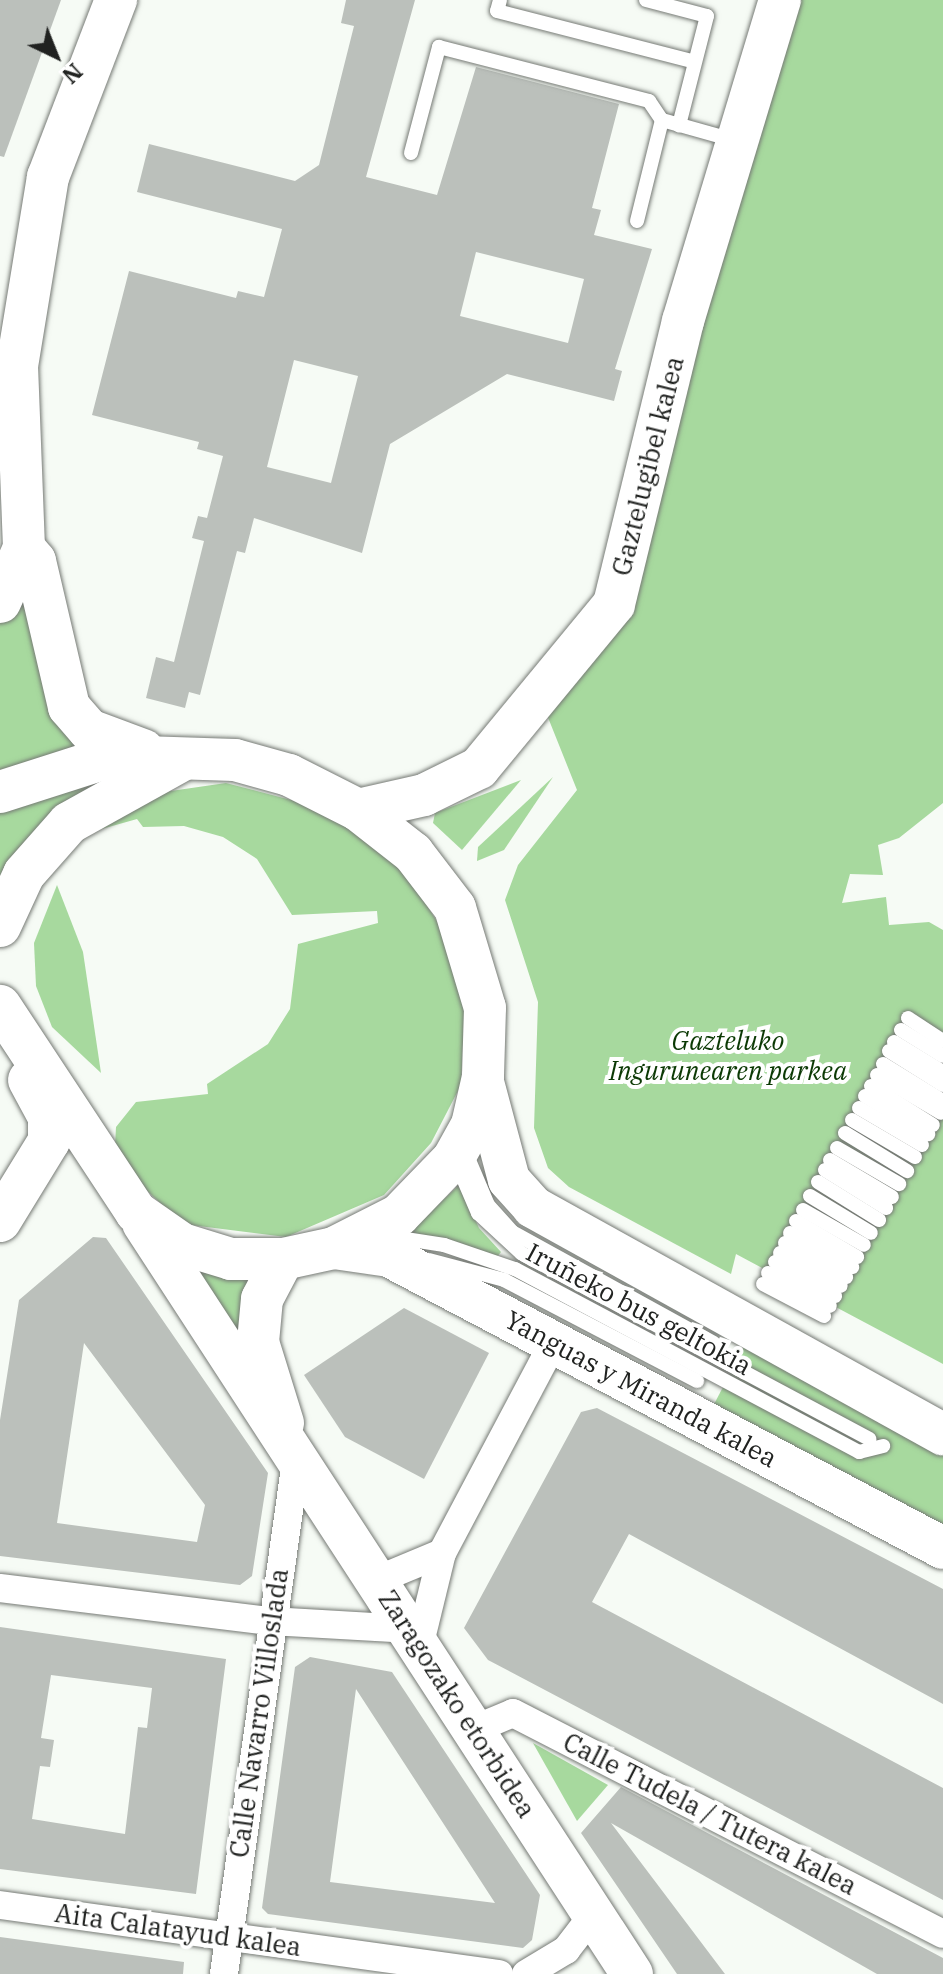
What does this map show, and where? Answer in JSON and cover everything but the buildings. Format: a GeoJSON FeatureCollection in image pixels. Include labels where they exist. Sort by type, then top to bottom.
{"type":"FeatureCollection","features":[{"type":"Feature","properties":{"kind":"street"},"geometry":{"type":"LineString","coordinates":[[0,602],[24,548],[17,366],[48,177],[116,0]]}},
{"type":"Feature","properties":{"kind":"street","name":"Gaztelugibel kalea"},"geometry":{"type":"LineString","coordinates":[[358,810],[424,795],[479,768],[614,604],[733,140],[780,0]]}},
{"type":"Feature","properties":{"kind":"street"},"geometry":{"type":"LineString","coordinates":[[24,548],[35,561],[69,707],[89,730],[120,745],[183,760]]}},
{"type":"Feature","properties":{"kind":"street"},"geometry":{"type":"LineString","coordinates":[[0,792],[112,756],[235,760],[289,775],[358,810],[413,853],[455,908],[480,973],[483,1077],[509,1180],[533,1207],[943,1435]]}},
{"type":"Feature","properties":{"kind":"street"},"geometry":{"type":"LineString","coordinates":[[0,926],[24,874],[69,823],[183,760]]}},
{"type":"Feature","properties":{"kind":"street"},"geometry":{"type":"LineString","coordinates":[[0,998],[8,1017],[17,1061],[49,1117],[49,1141],[3,1217]]}},
{"type":"Feature","properties":{"kind":"street","name":"Zaragozako etorbidea"},"geometry":{"type":"LineString","coordinates":[[8,1017],[224,1356],[291,1443],[413,1638],[632,1974]]}},
{"type":"Feature","properties":{"kind":"street"},"geometry":{"type":"LineString","coordinates":[[3,1217],[58,1174],[81,1170],[126,1198],[182,1244],[231,1259],[283,1259],[362,1246],[423,1195],[459,1150],[483,1077]]}},
{"type":"Feature","properties":{"kind":"street","name":"Yanguas y Miranda kalea"},"geometry":{"type":"LineString","coordinates":[[362,1246],[943,1548]]}},
{"type":"Feature","properties":{"kind":"street","name":"Zaragozako etorbidea"},"geometry":{"type":"LineString","coordinates":[[283,1259],[262,1299],[258,1342],[291,1443]]}},
{"type":"Feature","properties":{"kind":"street"},"geometry":{"type":"LineString","coordinates":[[0,1588],[413,1638],[442,1553],[553,1343]]}},
{"type":"Feature","properties":{"kind":"street","name":"Calle Navarro Villoslada"},"geometry":{"type":"LineString","coordinates":[[224,1974],[291,1443]]}},
{"type":"Feature","properties":{"kind":"street"},"geometry":{"type":"LineString","coordinates":[[377,1580],[442,1553]]}},
{"type":"Feature","properties":{"kind":"street","name":"Calle Tudela / Tutera kalea"},"geometry":{"type":"LineString","coordinates":[[475,1729],[513,1713],[943,1934]]}},
{"type":"Feature","properties":{"kind":"street","name":"Aita Calatayud kalea"},"geometry":{"type":"LineString","coordinates":[[0,1905],[499,1974]]}},
{"type":"Feature","properties":{"kind":"street"},"geometry":{"type":"LineString","coordinates":[[526,1974],[566,1950],[593,1915]]}},
{"type":"Feature","properties":{"kind":"lane"},"geometry":{"type":"LineString","coordinates":[[500,0],[497,11],[695,62]]}},
{"type":"Feature","properties":{"kind":"lane"},"geometry":{"type":"LineString","coordinates":[[646,0],[707,16],[679,125]]}},
{"type":"Feature","properties":{"kind":"lane"},"geometry":{"type":"LineString","coordinates":[[411,153],[439,47],[649,101],[662,120],[733,140]]}},
{"type":"Feature","properties":{"kind":"lane"},"geometry":{"type":"LineString","coordinates":[[637,221],[662,120]]}},
{"type":"Feature","properties":{"kind":"lane"},"geometry":{"type":"LineString","coordinates":[[877,1075],[943,1041]]}},
{"type":"Feature","properties":{"kind":"lane"},"geometry":{"type":"LineString","coordinates":[[877,1075],[943,1056]]}},
{"type":"Feature","properties":{"kind":"lane"},"geometry":{"type":"LineString","coordinates":[[877,1075],[943,1072]]}},
{"type":"Feature","properties":{"kind":"lane"},"geometry":{"type":"LineString","coordinates":[[877,1075],[943,1085]]}},
{"type":"Feature","properties":{"kind":"lane"},"geometry":{"type":"LineString","coordinates":[[877,1075],[927,1135]]}},
{"type":"Feature","properties":{"kind":"lane"},"geometry":{"type":"LineString","coordinates":[[877,1075],[927,1135]]}},
{"type":"Feature","properties":{"kind":"lane"},"geometry":{"type":"LineString","coordinates":[[877,1075],[927,1135]]}},
{"type":"Feature","properties":{"kind":"lane"},"geometry":{"type":"LineString","coordinates":[[877,1075],[927,1135]]}},
{"type":"Feature","properties":{"kind":"lane"},"geometry":{"type":"LineString","coordinates":[[459,1150],[475,1180],[512,1232],[714,1343]]}},
{"type":"Feature","properties":{"kind":"lane","name":"Iruñeko bus geltokia"},"geometry":{"type":"LineString","coordinates":[[362,1246],[444,1245],[515,1269],[859,1452],[876,1443],[521,1253],[478,1213],[459,1150]]}},
{"type":"Feature","properties":{"kind":"lane"},"geometry":{"type":"LineString","coordinates":[[860,1253],[828,1165],[860,1253]]}},
{"type":"Feature","properties":{"kind":"lane"},"geometry":{"type":"LineString","coordinates":[[810,1196],[860,1253]]}},
{"type":"Feature","properties":{"kind":"lane"},"geometry":{"type":"LineString","coordinates":[[362,1246],[439,1261],[504,1280],[697,1381]]}},
{"type":"Feature","properties":{"kind":"lane"},"geometry":{"type":"LineString","coordinates":[[783,1247],[860,1253]]}},
{"type":"Feature","properties":{"kind":"lane"},"geometry":{"type":"LineString","coordinates":[[783,1247],[860,1253]]}},
{"type":"Feature","properties":{"kind":"lane"},"geometry":{"type":"LineString","coordinates":[[783,1247],[860,1253]]}},
{"type":"Feature","properties":{"kind":"lane"},"geometry":{"type":"LineString","coordinates":[[783,1247],[860,1253]]}},
{"type":"Feature","properties":{"kind":"lane"},"geometry":{"type":"LineString","coordinates":[[909,1399],[943,1416]]}},
{"type":"Feature","properties":{"kind":"lane"},"geometry":{"type":"LineString","coordinates":[[901,1414],[943,1435]]}},
{"type":"Feature","properties":{"kind":"green space","name":"Gazteluko Ingurunearen parkea"},"geometry":{"type":"Polygon","coordinates":[[[798,0],[943,0],[943,803],[899,838],[878,845],[883,875],[850,874],[842,903],[886,897],[889,925],[929,922],[943,930],[943,1364],[736,1254],[731,1274],[569,1187],[548,1168],[534,1128],[538,1002],[505,900],[518,865],[577,790],[547,715],[570,688],[798,0]]]}},
{"type":"Feature","properties":{"kind":"green space"},"geometry":{"type":"Polygon","coordinates":[[[26,578],[88,747],[0,775],[0,603],[26,578]]]}},
{"type":"Feature","properties":{"kind":"green space"},"geometry":{"type":"Polygon","coordinates":[[[112,769],[0,886],[0,806],[112,769]]]}},
{"type":"Feature","properties":{"kind":"green space"},"geometry":{"type":"Polygon","coordinates":[[[553,777],[504,850],[477,861],[478,847],[553,777]]]}},
{"type":"Feature","properties":{"kind":"green space"},"geometry":{"type":"Polygon","coordinates":[[[521,780],[462,850],[433,823],[435,813],[521,780]]]}},
{"type":"Feature","properties":{"kind":"green space"},"geometry":{"type":"Polygon","coordinates":[[[226,783],[333,811],[373,842],[410,879],[438,923],[465,1004],[461,1085],[431,1143],[384,1195],[286,1237],[183,1224],[131,1176],[115,1146],[116,1127],[136,1102],[208,1094],[207,1084],[268,1044],[290,1009],[298,944],[378,923],[377,911],[292,915],[257,859],[223,837],[184,826],[143,827],[137,819],[91,832],[157,793],[226,783]]]}},
{"type":"Feature","properties":{"kind":"green space"},"geometry":{"type":"Polygon","coordinates":[[[57,885],[83,952],[101,1073],[52,1027],[36,986],[34,943],[57,885]]]}},
{"type":"Feature","properties":{"kind":"green space"},"geometry":{"type":"Polygon","coordinates":[[[459,1185],[479,1228],[501,1252],[496,1258],[408,1233],[459,1185]]]}},
{"type":"Feature","properties":{"kind":"green space"},"geometry":{"type":"Polygon","coordinates":[[[197,1271],[252,1279],[243,1328],[227,1338],[197,1271]]]}},
{"type":"Feature","properties":{"kind":"green space"},"geometry":{"type":"Polygon","coordinates":[[[746,1343],[943,1448],[943,1532],[711,1410],[746,1343]]]}},
{"type":"Feature","properties":{"kind":"green space"},"geometry":{"type":"Polygon","coordinates":[[[533,1743],[608,1785],[577,1821],[533,1743]]]}}]}
